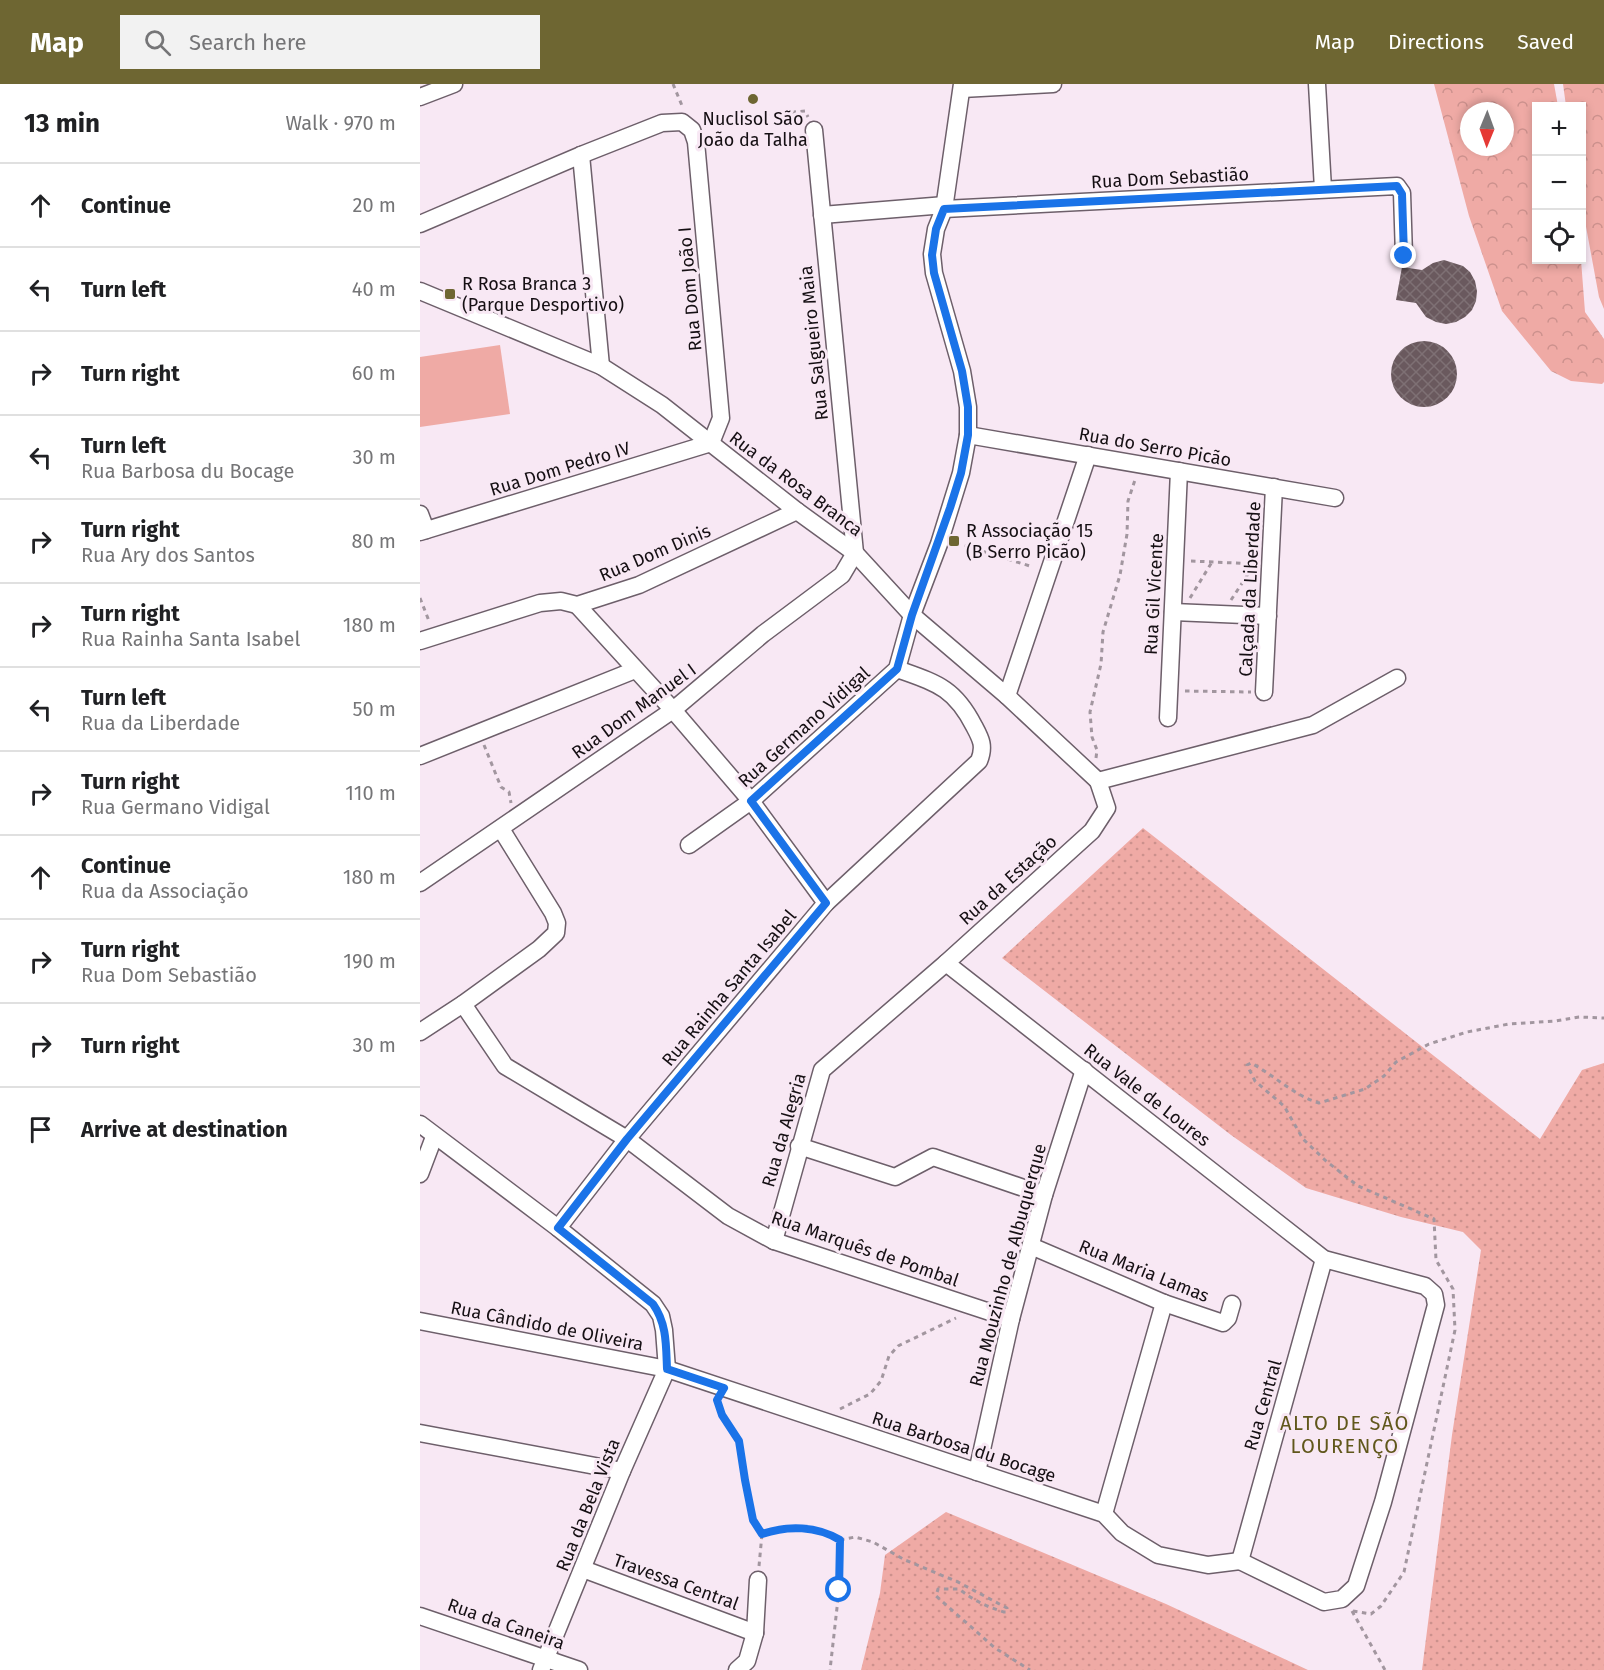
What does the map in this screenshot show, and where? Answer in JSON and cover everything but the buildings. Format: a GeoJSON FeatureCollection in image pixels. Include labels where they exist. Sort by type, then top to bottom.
{"type":"FeatureCollection","features":[{"type":"Feature","properties":{"kind":"street"},"geometry":{"type":"LineString","coordinates":[[420,97],[453,84]]}},
{"type":"Feature","properties":{"kind":"street"},"geometry":{"type":"LineString","coordinates":[[962,86],[1053,84]]}},
{"type":"Feature","properties":{"kind":"street"},"geometry":{"type":"LineString","coordinates":[[1317,84],[1323,189]]}},
{"type":"Feature","properties":{"kind":"street","name":"Rua Germano Vidigal"},"geometry":{"type":"LineString","coordinates":[[689,845],[751,801],[897,669],[912,615],[961,473],[968,435],[968,407],[962,371],[934,273],[932,255],[936,229],[945,207],[962,86]]}},
{"type":"Feature","properties":{"kind":"street"},"geometry":{"type":"LineString","coordinates":[[420,224],[662,123],[682,122],[692,130]]}},
{"type":"Feature","properties":{"kind":"street","name":"Rua Dom João I"},"geometry":{"type":"LineString","coordinates":[[692,130],[696,142],[721,418],[711,443]]}},
{"type":"Feature","properties":{"kind":"street","name":"Rua Salgueiro Maia"},"geometry":{"type":"LineString","coordinates":[[814,130],[855,553]]}},
{"type":"Feature","properties":{"kind":"street"},"geometry":{"type":"LineString","coordinates":[[581,155],[600,366]]}},
{"type":"Feature","properties":{"kind":"street","name":"Rua Dom Sebastião"},"geometry":{"type":"LineString","coordinates":[[822,215],[1397,186],[1402,194],[1404,256]]}},
{"type":"Feature","properties":{"kind":"street","name":"Rua da Rosa Branca"},"geometry":{"type":"LineString","coordinates":[[420,291],[600,366],[662,405],[797,511],[855,553],[912,615],[1007,696],[1095,778]]}},
{"type":"Feature","properties":{"kind":"street","name":"Rua do Serro Picão"},"geometry":{"type":"LineString","coordinates":[[968,435],[1335,498]]}},
{"type":"Feature","properties":{"kind":"street","name":"Rua Dom Pedro IV"},"geometry":{"type":"LineString","coordinates":[[422,525],[711,443]]}},
{"type":"Feature","properties":{"kind":"street"},"geometry":{"type":"LineString","coordinates":[[1007,696],[1088,456]]}},
{"type":"Feature","properties":{"kind":"street","name":"Rua Gil Vicente"},"geometry":{"type":"LineString","coordinates":[[1168,718],[1177,612],[1175,560],[1179,471]]}},
{"type":"Feature","properties":{"kind":"street","name":"Calçada da Liberdade"},"geometry":{"type":"LineString","coordinates":[[1264,692],[1268,616],[1263,564],[1274,488]]}},
{"type":"Feature","properties":{"kind":"street","name":"Rua Dom Dinis"},"geometry":{"type":"LineString","coordinates":[[427,639],[550,601],[577,605],[639,585],[797,511]]}},
{"type":"Feature","properties":{"kind":"street","name":"Rua Dom Manuel I"},"geometry":{"type":"LineString","coordinates":[[420,883],[673,710],[763,634],[842,575],[855,553]]}},
{"type":"Feature","properties":{"kind":"street"},"geometry":{"type":"LineString","coordinates":[[577,605],[673,710],[751,801],[826,903]]}},
{"type":"Feature","properties":{"kind":"street"},"geometry":{"type":"LineString","coordinates":[[1177,612],[1268,616]]}},
{"type":"Feature","properties":{"kind":"street","name":"Rua Rainha Santa Isabel"},"geometry":{"type":"LineString","coordinates":[[558,1228],[627,1139],[826,903],[979,760],[983,750],[981,739],[957,698],[925,679],[897,669]]}},
{"type":"Feature","properties":{"kind":"street"},"geometry":{"type":"LineString","coordinates":[[420,756],[635,670]]}},
{"type":"Feature","properties":{"kind":"street"},"geometry":{"type":"LineString","coordinates":[[1095,778],[1313,724],[1397,678]]}},
{"type":"Feature","properties":{"kind":"street","name":"Rua da Estação"},"geometry":{"type":"LineString","coordinates":[[909,995],[1092,831],[1107,808],[1095,778]]}},
{"type":"Feature","properties":{"kind":"street"},"geometry":{"type":"LineString","coordinates":[[420,1032],[539,949],[556,933],[557,923],[553,914],[501,829]]}},
{"type":"Feature","properties":{"kind":"street","name":"Rua Vale de Loures"},"geometry":{"type":"LineString","coordinates":[[946,963],[1324,1260]]}},
{"type":"Feature","properties":{"kind":"street","name":"Rua da Alegria"},"geometry":{"type":"LineString","coordinates":[[774,1241],[822,1070],[909,995]]}},
{"type":"Feature","properties":{"kind":"street","name":"Rua Marquês de Pombal"},"geometry":{"type":"LineString","coordinates":[[463,1004],[504,1066],[627,1139],[728,1216],[774,1241],[1011,1318]]}},
{"type":"Feature","properties":{"kind":"street","name":"Rua Mouzinho de Albuquerque"},"geometry":{"type":"LineString","coordinates":[[977,1472],[1011,1318],[1044,1194],[1084,1070]]}},
{"type":"Feature","properties":{"kind":"street"},"geometry":{"type":"LineString","coordinates":[[420,1124],[434,1137],[558,1228],[653,1304],[661,1316],[667,1369]]}},
{"type":"Feature","properties":{"kind":"street"},"geometry":{"type":"LineString","coordinates":[[420,1174],[434,1137]]}},
{"type":"Feature","properties":{"kind":"street"},"geometry":{"type":"LineString","coordinates":[[799,1146],[896,1177],[933,1156],[1044,1194]]}},
{"type":"Feature","properties":{"kind":"street","name":"Rua Maria Lamas"},"geometry":{"type":"LineString","coordinates":[[1031,1246],[1164,1303],[1224,1323],[1232,1304]]}},
{"type":"Feature","properties":{"kind":"street"},"geometry":{"type":"LineString","coordinates":[[1240,1560],[1324,1602],[1347,1605],[1356,1586],[1383,1502],[1436,1305],[1434,1294],[1425,1286],[1324,1260]]}},
{"type":"Feature","properties":{"kind":"street","name":"Rua Central"},"geometry":{"type":"LineString","coordinates":[[1240,1560],[1324,1260]]}},
{"type":"Feature","properties":{"kind":"street"},"geometry":{"type":"LineString","coordinates":[[1104,1514],[1164,1303]]}},
{"type":"Feature","properties":{"kind":"street","name":"Rua Cândido de Oliveira"},"geometry":{"type":"LineString","coordinates":[[420,1321],[667,1369]]}},
{"type":"Feature","properties":{"kind":"street","name":"Rua Barbosa du Bocage"},"geometry":{"type":"LineString","coordinates":[[667,1369],[1104,1514],[1122,1533],[1158,1555],[1208,1565],[1240,1560]]}},
{"type":"Feature","properties":{"kind":"street","name":"Rua da Bela Vista"},"geometry":{"type":"LineString","coordinates":[[544,1664],[622,1471],[667,1369]]}},
{"type":"Feature","properties":{"kind":"street"},"geometry":{"type":"LineString","coordinates":[[420,1433],[622,1471]]}},
{"type":"Feature","properties":{"kind":"street","name":"Travessa Central"},"geometry":{"type":"LineString","coordinates":[[583,1569],[755,1633]]}},
{"type":"Feature","properties":{"kind":"street"},"geometry":{"type":"LineString","coordinates":[[737,1670],[747,1661],[755,1633],[759,1580]]}},
{"type":"Feature","properties":{"kind":"street","name":"Rua da Caneira"},"geometry":{"type":"LineString","coordinates":[[420,1616],[544,1664],[579,1670]]}},
{"type":"Feature","properties":{"kind":"path"},"geometry":{"type":"LineString","coordinates":[[692,130],[709,119],[805,111],[814,130]]}},
{"type":"Feature","properties":{"kind":"path"},"geometry":{"type":"LineString","coordinates":[[1095,778],[1097,750],[1092,737],[1090,712],[1101,664],[1103,632],[1120,575],[1127,534],[1128,501],[1141,465]]}},
{"type":"Feature","properties":{"kind":"path"},"geometry":{"type":"LineString","coordinates":[[940,538],[1049,572]]}},
{"type":"Feature","properties":{"kind":"path"},"geometry":{"type":"LineString","coordinates":[[1175,560],[1263,564]]}},
{"type":"Feature","properties":{"kind":"path"},"geometry":{"type":"LineString","coordinates":[[1177,612],[1212,562]]}},
{"type":"Feature","properties":{"kind":"path"},"geometry":{"type":"LineString","coordinates":[[1222,614],[1263,564]]}},
{"type":"Feature","properties":{"kind":"path"},"geometry":{"type":"LineString","coordinates":[[420,598],[427,639]]}},
{"type":"Feature","properties":{"kind":"path"},"geometry":{"type":"LineString","coordinates":[[1169,690],[1264,692]]}},
{"type":"Feature","properties":{"kind":"path"},"geometry":{"type":"LineString","coordinates":[[479,732],[501,787],[509,792],[511,808],[516,819]]}},
{"type":"Feature","properties":{"kind":"path"},"geometry":{"type":"LineString","coordinates":[[1347,1605],[1371,1614],[1381,1606],[1404,1572],[1455,1330],[1453,1289],[1436,1260],[1434,1219],[1358,1186],[1326,1161],[1303,1139],[1284,1106],[1255,1081],[1247,1065],[1251,1063],[1261,1068],[1293,1091],[1308,1100],[1319,1103],[1365,1089],[1384,1076],[1396,1062],[1429,1044],[1467,1032],[1509,1024],[1579,1017],[1604,1018]]}},
{"type":"Feature","properties":{"kind":"path"},"geometry":{"type":"LineString","coordinates":[[819,1419],[870,1394],[881,1381],[889,1356],[898,1346],[928,1330],[980,1308]]}},
{"type":"Feature","properties":{"kind":"path"},"geometry":{"type":"LineString","coordinates":[[724,1388],[717,1400],[722,1415],[739,1441],[753,1520],[762,1534],[759,1580]]}},
{"type":"Feature","properties":{"kind":"path"},"geometry":{"type":"LineString","coordinates":[[762,1534],[778,1528],[805,1528],[829,1533],[840,1540],[855,1537],[873,1542],[904,1560],[958,1582],[1007,1608],[1007,1612],[971,1599],[958,1588],[938,1589],[936,1596],[995,1648],[1030,1670]]}},
{"type":"Feature","properties":{"kind":"path"},"geometry":{"type":"LineString","coordinates":[[830,1670],[839,1590],[840,1540]]}},
{"type":"Feature","properties":{"kind":"path"},"geometry":{"type":"LineString","coordinates":[[1347,1605],[1385,1670]]}},
{"type":"Feature","properties":{"kind":"green space"},"geometry":{"type":"Polygon","coordinates":[[[1434,84],[1554,84],[1557,102],[1532,102],[1532,264],[1581,264],[1585,312],[1604,339],[1604,382],[1602,384],[1571,381],[1551,371],[1502,311],[1469,216],[1434,84]]]}},
{"type":"Feature","properties":{"kind":"green space"},"geometry":{"type":"Polygon","coordinates":[[[1563,84],[1604,84],[1604,309],[1599,297],[1586,227],[1586,102],[1565,102],[1563,84]]]}},
{"type":"Feature","properties":{"kind":"green space"},"geometry":{"type":"Polygon","coordinates":[[[500,345],[510,414],[420,427],[420,357],[500,345]]]}},
{"type":"Feature","properties":{"kind":"green space"},"geometry":{"type":"Polygon","coordinates":[[[1143,828],[1540,1139],[1582,1070],[1604,1063],[1604,1670],[1422,1670],[1452,1435],[1481,1250],[1463,1232],[1401,1217],[1306,1188],[1231,1135],[1002,958],[1143,828]]]}},
{"type":"Feature","properties":{"kind":"green space"},"geometry":{"type":"Polygon","coordinates":[[[946,1512],[1166,1604],[1308,1670],[861,1670],[880,1593],[885,1555],[946,1512]]]}},
{"type":"Feature","properties":{"kind":"place","name":"Nuclisol São João da Talha"},"geometry":{"type":"Point","coordinates":[753,99]}},
{"type":"Feature","properties":{"kind":"place","name":"R Rosa Branca 3 (Parque Desportivo)"},"geometry":{"type":"Point","coordinates":[450,294]}},
{"type":"Feature","properties":{"kind":"place","name":"R Associação 15 (B Serro Picão)"},"geometry":{"type":"Point","coordinates":[954,541]}},
{"type":"Feature","properties":{"kind":"district","name":"ALTO DE SÃO LOURENÇO"},"geometry":{"type":"Point","coordinates":[1345,1434]}},
{"type":"Feature","properties":{"kind":"route"},"geometry":{"type":"LineString","coordinates":[[839,1590],[840,1540],[829,1533],[805,1528],[778,1528],[762,1534],[753,1520],[739,1441],[722,1415],[717,1400],[724,1388],[667,1369],[661,1316],[653,1304],[558,1228],[627,1139],[826,903],[751,801],[897,669],[912,615],[939,544],[961,473],[968,435],[968,407],[962,371],[934,273],[932,255],[936,229],[944,209],[1397,186],[1402,194],[1404,256]]}}]}
